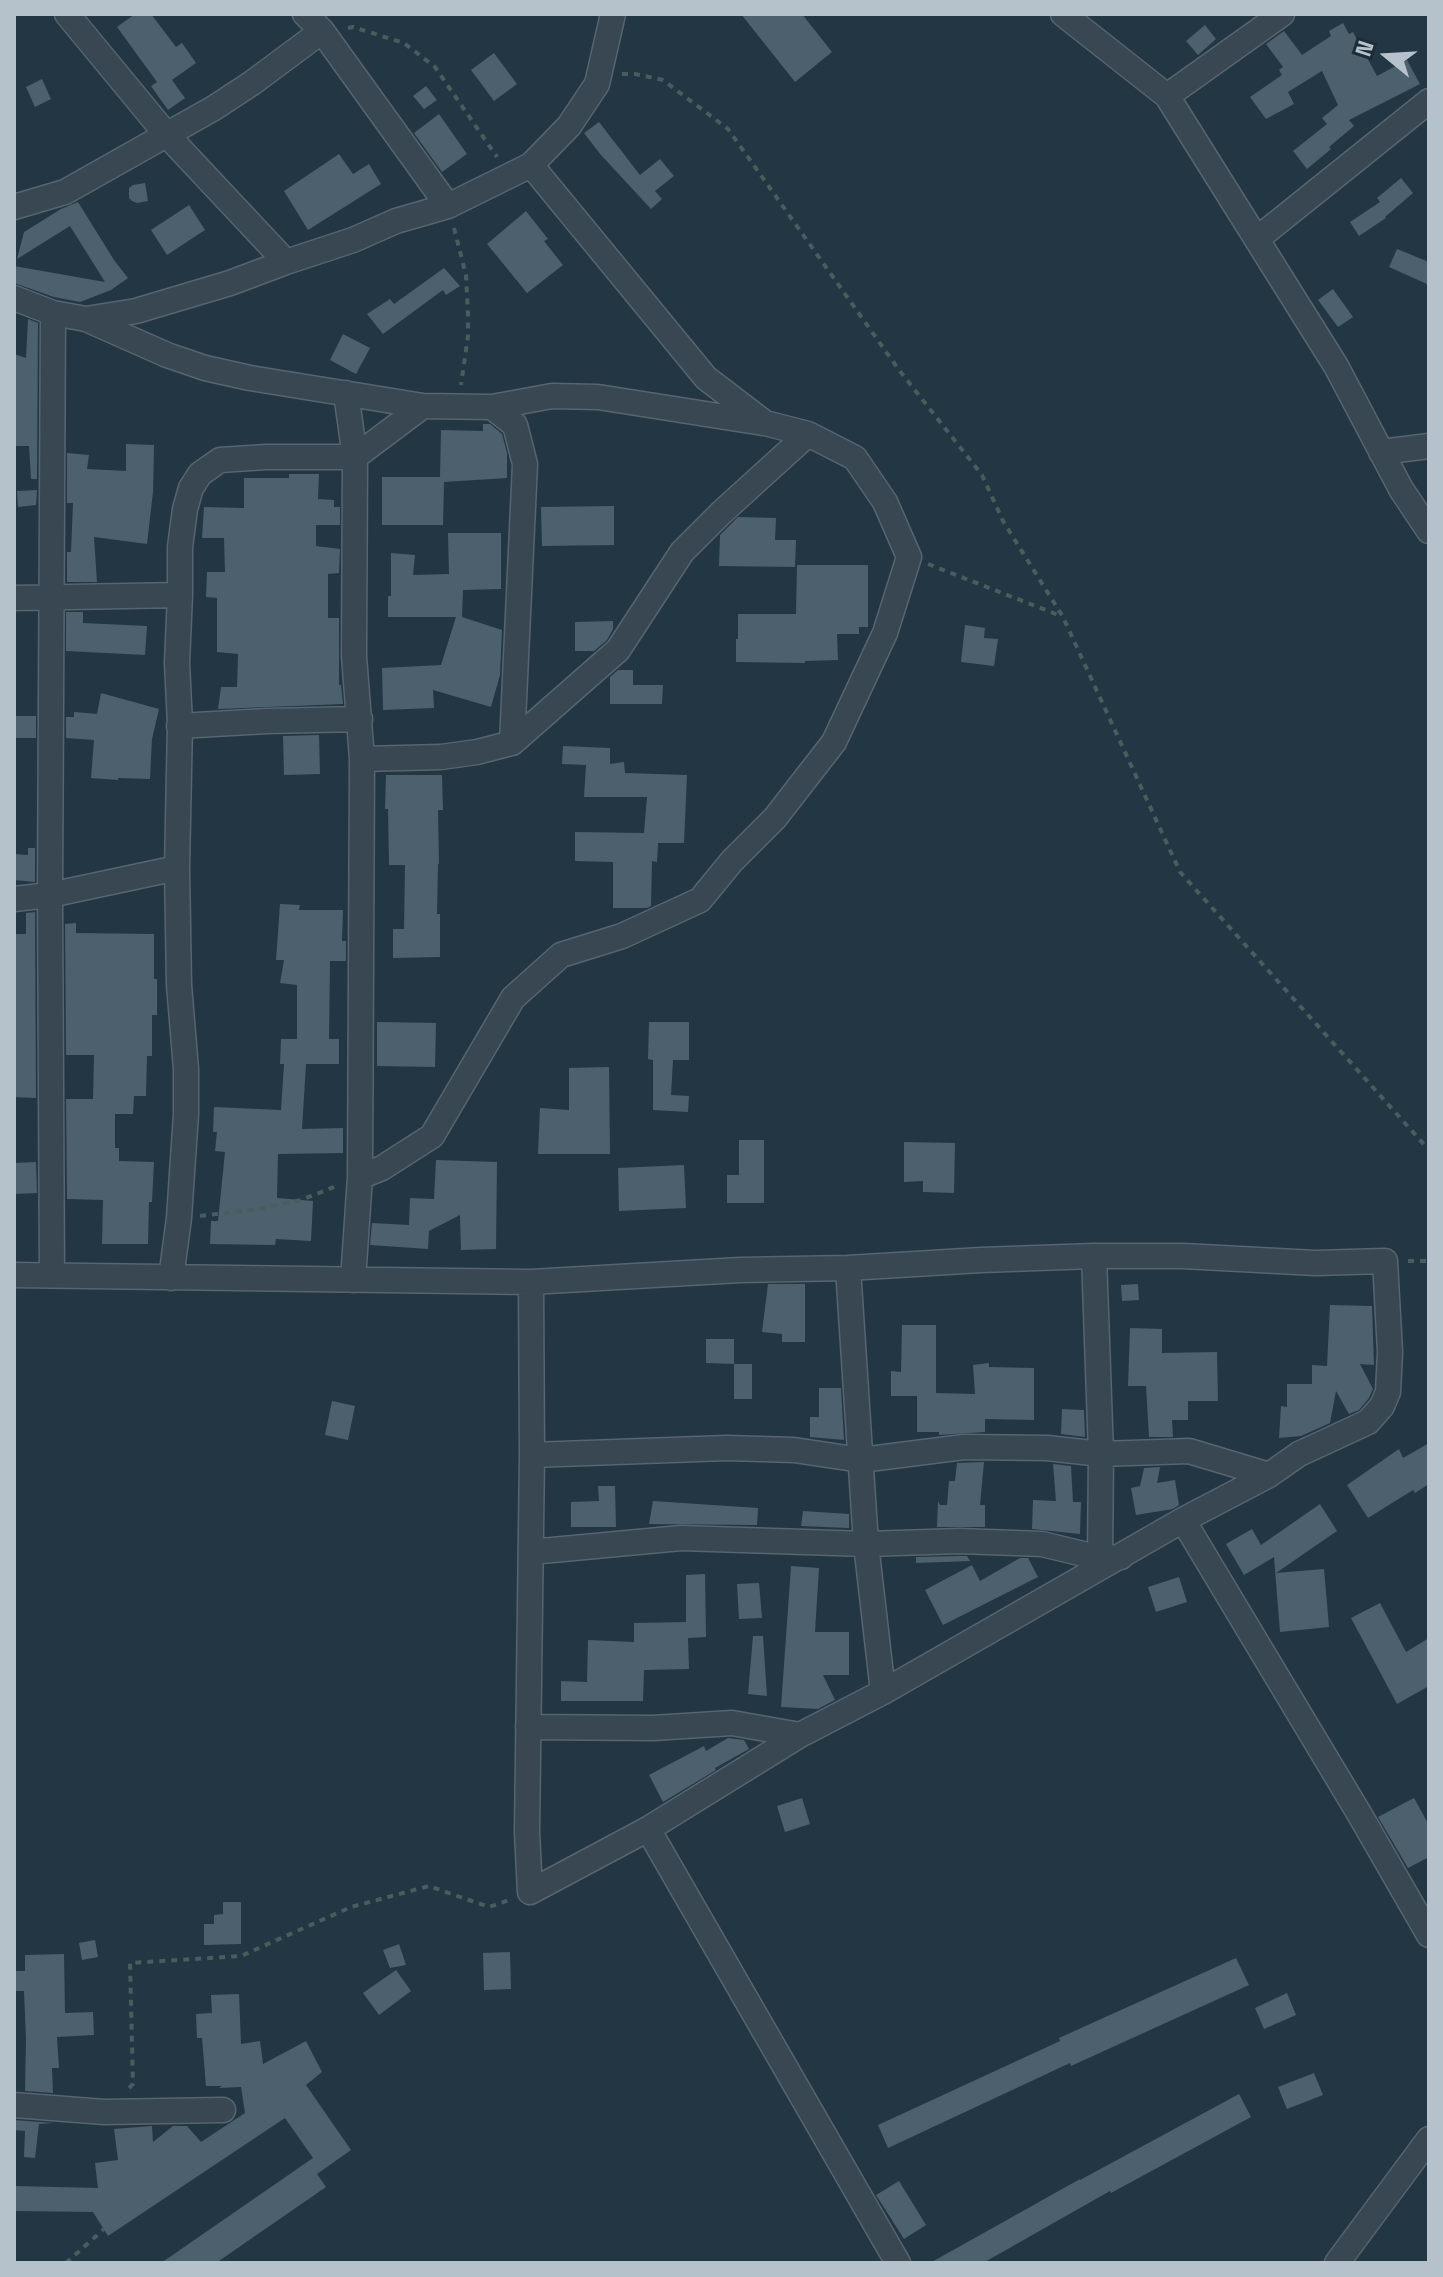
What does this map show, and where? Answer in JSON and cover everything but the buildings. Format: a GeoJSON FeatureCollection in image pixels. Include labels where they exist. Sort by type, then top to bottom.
{"type":"FeatureCollection","features":[{"type":"Feature","properties":{"kind":"street"},"geometry":{"type":"LineString","coordinates":[[67,14],[166,134],[286,262]]}},
{"type":"Feature","properties":{"kind":"street"},"geometry":{"type":"LineString","coordinates":[[86,319],[149,307],[230,283],[353,240],[396,221],[448,206],[521,170],[569,126],[597,84],[613,14]]}},
{"type":"Feature","properties":{"kind":"street"},"geometry":{"type":"LineString","coordinates":[[1063,14],[1167,96],[1336,366],[1401,489],[1429,531]]}},
{"type":"Feature","properties":{"kind":"street"},"geometry":{"type":"LineString","coordinates":[[1167,96],[1282,14]]}},
{"type":"Feature","properties":{"kind":"street"},"geometry":{"type":"LineString","coordinates":[[14,207],[65,192],[214,108],[252,83],[314,22],[448,206]]}},
{"type":"Feature","properties":{"kind":"street"},"geometry":{"type":"LineString","coordinates":[[1257,239],[1429,101]]}},
{"type":"Feature","properties":{"kind":"street"},"geometry":{"type":"LineString","coordinates":[[521,170],[706,378],[765,423]]}},
{"type":"Feature","properties":{"kind":"street"},"geometry":{"type":"LineString","coordinates":[[14,298],[53,313],[86,319],[167,355],[205,368],[346,393],[423,406],[492,407],[552,396],[598,397],[765,423],[808,434],[855,458],[885,502],[909,557],[885,633],[834,742],[775,818],[732,861],[700,900],[622,936],[561,955],[513,998],[432,1136],[382,1168],[360,1177]]}},
{"type":"Feature","properties":{"kind":"street"},"geometry":{"type":"LineString","coordinates":[[52,1275],[53,313]]}},
{"type":"Feature","properties":{"kind":"street"},"geometry":{"type":"LineString","coordinates":[[346,393],[355,457],[354,656],[362,759],[360,1177],[353,1280]]}},
{"type":"Feature","properties":{"kind":"street"},"geometry":{"type":"LineString","coordinates":[[171,1278],[179,1218],[186,1114],[186,1069],[179,985],[177,663],[180,547],[191,488],[200,474],[220,460],[355,457],[423,406]]}},
{"type":"Feature","properties":{"kind":"street"},"geometry":{"type":"LineString","coordinates":[[492,407],[515,425],[525,464],[512,743]]}},
{"type":"Feature","properties":{"kind":"street"},"geometry":{"type":"LineString","coordinates":[[362,759],[441,757],[512,743],[618,650],[682,552],[808,434]]}},
{"type":"Feature","properties":{"kind":"street"},"geometry":{"type":"LineString","coordinates":[[1381,452],[1429,446]]}},
{"type":"Feature","properties":{"kind":"street"},"geometry":{"type":"LineString","coordinates":[[14,598],[180,595]]}},
{"type":"Feature","properties":{"kind":"street"},"geometry":{"type":"LineString","coordinates":[[179,726],[360,719]]}},
{"type":"Feature","properties":{"kind":"street"},"geometry":{"type":"LineString","coordinates":[[14,899],[50,895],[177,868]]}},
{"type":"Feature","properties":{"kind":"street"},"geometry":{"type":"LineString","coordinates":[[14,1275],[531,1282],[1094,1256],[1183,1256],[1315,1263],[1385,1261],[1390,1352],[1388,1392],[1382,1406],[1368,1422],[1299,1454],[1269,1475],[1111,1558],[883,1692],[800,1735],[648,1829],[530,1892],[527,1832],[531,1282]]}},
{"type":"Feature","properties":{"kind":"street"},"geometry":{"type":"LineString","coordinates":[[1094,1256],[1101,1454],[1111,1558]]}},
{"type":"Feature","properties":{"kind":"street"},"geometry":{"type":"LineString","coordinates":[[848,1268],[866,1544],[883,1692]]}},
{"type":"Feature","properties":{"kind":"street"},"geometry":{"type":"LineString","coordinates":[[532,1455],[727,1448],[794,1450],[861,1460],[964,1447],[1047,1448],[1101,1454],[1189,1451],[1269,1475]]}},
{"type":"Feature","properties":{"kind":"street"},"geometry":{"type":"LineString","coordinates":[[1183,1520],[1429,1935]]}},
{"type":"Feature","properties":{"kind":"street"},"geometry":{"type":"LineString","coordinates":[[531,1552],[681,1538],[866,1544],[960,1541],[1042,1544],[1111,1558]]}},
{"type":"Feature","properties":{"kind":"street"},"geometry":{"type":"LineString","coordinates":[[528,1727],[653,1728],[732,1723],[800,1735]]}},
{"type":"Feature","properties":{"kind":"street"},"geometry":{"type":"LineString","coordinates":[[648,1829],[898,2263]]}},
{"type":"Feature","properties":{"kind":"street"},"geometry":{"type":"LineString","coordinates":[[14,2105],[104,2112],[223,2110]]}},
{"type":"Feature","properties":{"kind":"street"},"geometry":{"type":"LineString","coordinates":[[1337,2263],[1429,2139]]}},
{"type":"Feature","properties":{"kind":"path"},"geometry":{"type":"LineString","coordinates":[[314,22],[353,27],[404,43],[435,67],[521,170]]}},
{"type":"Feature","properties":{"kind":"path"},"geometry":{"type":"LineString","coordinates":[[599,74],[635,74],[663,80],[728,129],[899,370],[982,475],[1003,521],[1063,617],[1180,872],[1429,1150]]}},
{"type":"Feature","properties":{"kind":"path"},"geometry":{"type":"LineString","coordinates":[[458,405],[468,336],[466,275],[460,246]]}},
{"type":"Feature","properties":{"kind":"path"},"geometry":{"type":"LineString","coordinates":[[909,557],[1063,617]]}},
{"type":"Feature","properties":{"kind":"path"},"geometry":{"type":"LineString","coordinates":[[179,1218],[259,1209],[301,1200],[360,1177]]}},
{"type":"Feature","properties":{"kind":"path"},"geometry":{"type":"LineString","coordinates":[[104,2112],[133,2084],[130,1963],[241,1956],[351,1907],[429,1886],[489,1907],[530,1892]]}},
{"type":"Feature","properties":{"kind":"path"},"geometry":{"type":"LineString","coordinates":[[66,2263],[104,2229]]}}]}
